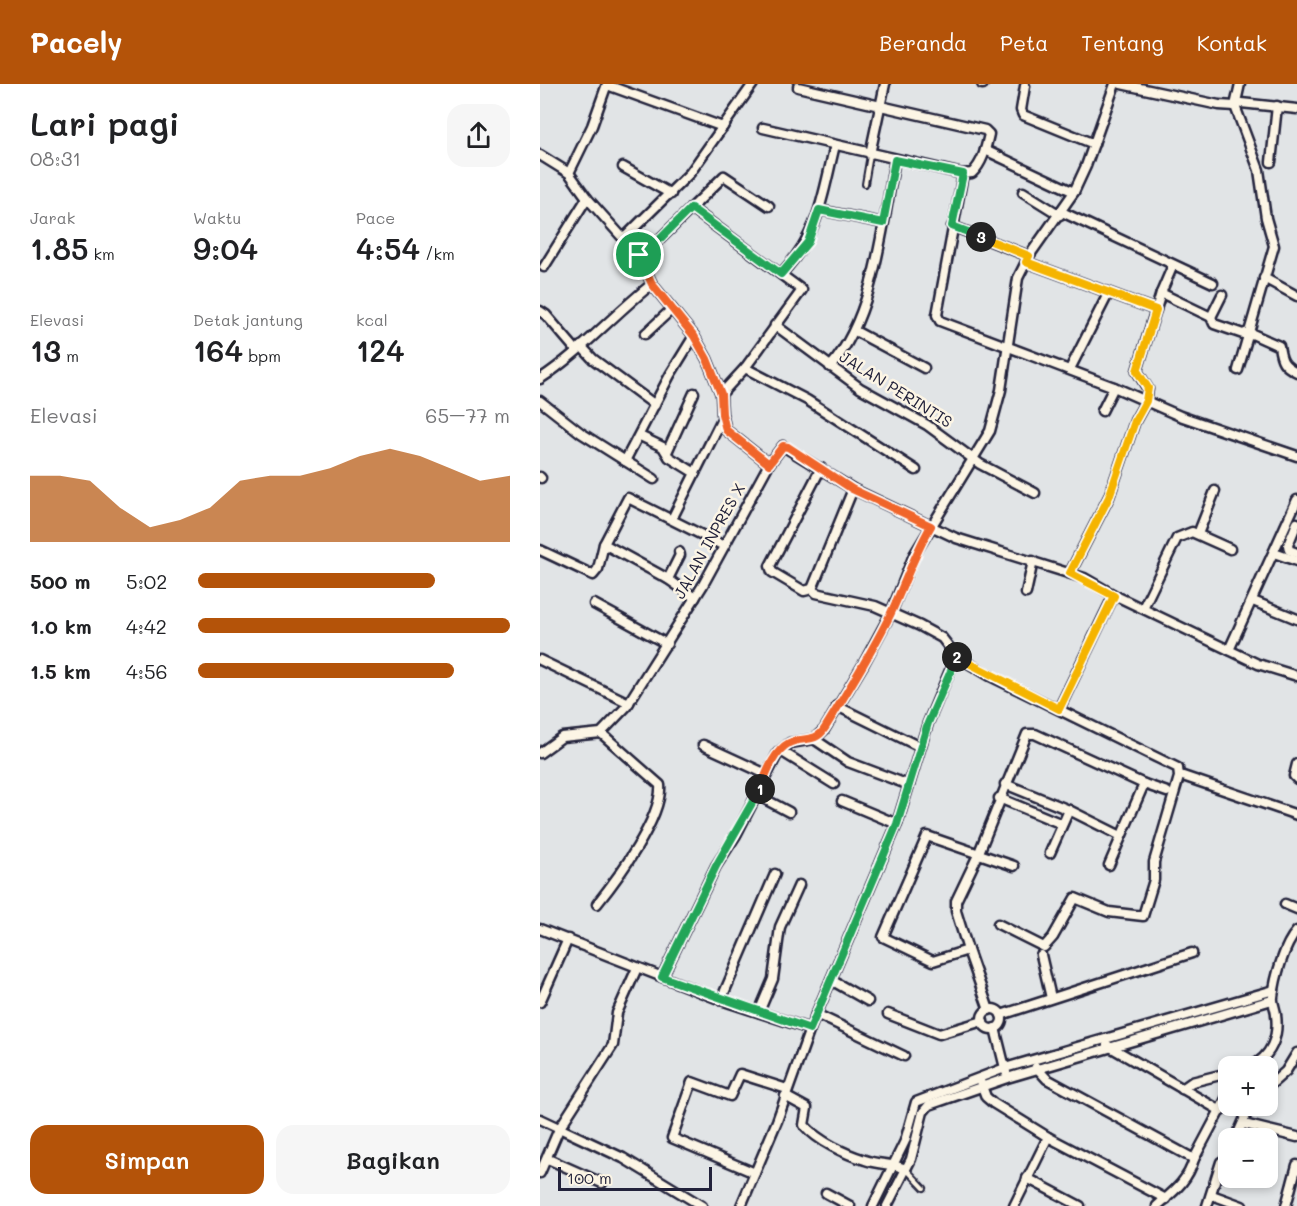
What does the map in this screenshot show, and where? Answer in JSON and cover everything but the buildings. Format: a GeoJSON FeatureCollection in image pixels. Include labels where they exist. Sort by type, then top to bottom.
{"type":"FeatureCollection","features":[{"type":"Feature","properties":{"kind":"street"},"geometry":{"type":"LineString","coordinates":[[624,238],[690,173],[753,84]]}},
{"type":"Feature","properties":{"kind":"street"},"geometry":{"type":"LineString","coordinates":[[870,154],[885,84]]}},
{"type":"Feature","properties":{"kind":"street"},"geometry":{"type":"LineString","coordinates":[[662,977],[716,866],[757,795],[766,774],[781,751],[790,743],[814,739],[824,730],[891,613],[914,555],[990,431],[998,410],[1018,278],[1027,259],[1074,192],[1115,84]]}},
{"type":"Feature","properties":{"kind":"street"},"geometry":{"type":"LineString","coordinates":[[1121,84],[1235,106],[1241,103],[1297,109]]}},
{"type":"Feature","properties":{"kind":"street"},"geometry":{"type":"LineString","coordinates":[[1238,370],[1273,252],[1273,240],[1266,218],[1259,170],[1235,106],[1240,84]]}},
{"type":"Feature","properties":{"kind":"street"},"geometry":{"type":"LineString","coordinates":[[569,173],[592,126],[607,85],[723,127]]}},
{"type":"Feature","properties":{"kind":"street"},"geometry":{"type":"LineString","coordinates":[[1026,86],[1021,110],[1023,115],[1094,144]]}},
{"type":"Feature","properties":{"kind":"street"},"geometry":{"type":"LineString","coordinates":[[763,128],[963,174],[972,173],[977,168],[985,150],[989,134],[985,130],[798,87]]}},
{"type":"Feature","properties":{"kind":"street"},"geometry":{"type":"LineString","coordinates":[[1272,162],[1277,106]]}},
{"type":"Feature","properties":{"kind":"street"},"geometry":{"type":"LineString","coordinates":[[781,274],[808,242],[819,210],[835,145]]}},
{"type":"Feature","properties":{"kind":"street"},"geometry":{"type":"LineString","coordinates":[[985,150],[1074,192]]}},
{"type":"Feature","properties":{"kind":"street"},"geometry":{"type":"LineString","coordinates":[[540,155],[569,173],[587,198],[639,255],[652,284],[694,336],[721,394],[726,430],[769,464]]}},
{"type":"Feature","properties":{"kind":"street"},"geometry":{"type":"LineString","coordinates":[[830,367],[843,353],[855,331],[866,298],[895,160]]}},
{"type":"Feature","properties":{"kind":"street"},"geometry":{"type":"LineString","coordinates":[[623,167],[670,194]]}},
{"type":"Feature","properties":{"kind":"street"},"geometry":{"type":"LineString","coordinates":[[963,174],[937,315],[945,323],[992,343],[1009,346],[1070,369],[1180,417],[1297,456]]}},
{"type":"Feature","properties":{"kind":"street"},"geometry":{"type":"LineString","coordinates":[[639,255],[659,240],[724,176],[769,206]]}},
{"type":"Feature","properties":{"kind":"street"},"geometry":{"type":"LineString","coordinates":[[1023,192],[1061,213],[1213,283]]}},
{"type":"Feature","properties":{"kind":"street"},"geometry":{"type":"LineString","coordinates":[[544,267],[587,198]]}},
{"type":"Feature","properties":{"kind":"street"},"geometry":{"type":"LineString","coordinates":[[691,208],[802,290],[744,368],[721,394]]}},
{"type":"Feature","properties":{"kind":"street"},"geometry":{"type":"LineString","coordinates":[[819,210],[883,223]]}},
{"type":"Feature","properties":{"kind":"street"},"geometry":{"type":"LineString","coordinates":[[952,226],[1108,294],[1156,310]]}},
{"type":"Feature","properties":{"kind":"street"},"geometry":{"type":"LineString","coordinates":[[1070,573],[1109,497],[1135,421],[1146,401],[1148,388],[1137,371],[1161,293],[1173,265]]}},
{"type":"Feature","properties":{"kind":"street"},"geometry":{"type":"LineString","coordinates":[[1264,278],[1297,296]]}},
{"type":"Feature","properties":{"kind":"street"},"geometry":{"type":"LineString","coordinates":[[540,380],[579,348],[620,309],[652,284]]}},
{"type":"Feature","properties":{"kind":"street"},"geometry":{"type":"LineString","coordinates":[[1161,293],[1211,316],[1214,324],[1243,334],[1248,332],[1279,346],[1282,361],[1286,367],[1297,372]]}},
{"type":"Feature","properties":{"kind":"street"},"geometry":{"type":"LineString","coordinates":[[1070,369],[1108,294]]}},
{"type":"Feature","properties":{"kind":"street"},"geometry":{"type":"LineString","coordinates":[[1211,316],[1222,295]]}},
{"type":"Feature","properties":{"kind":"street"},"geometry":{"type":"LineString","coordinates":[[645,334],[672,309]]}},
{"type":"Feature","properties":{"kind":"street"},"geometry":{"type":"LineString","coordinates":[[540,311],[579,348],[655,405]]}},
{"type":"Feature","properties":{"kind":"street","name":"JALAN PERINTIS"},"geometry":{"type":"LineString","coordinates":[[775,325],[860,388],[927,425],[980,464],[1035,493]]}},
{"type":"Feature","properties":{"kind":"street"},"geometry":{"type":"LineString","coordinates":[[855,331],[924,368]]}},
{"type":"Feature","properties":{"kind":"street"},"geometry":{"type":"LineString","coordinates":[[625,461],[694,336]]}},
{"type":"Feature","properties":{"kind":"street"},"geometry":{"type":"LineString","coordinates":[[744,368],[807,400],[916,470]]}},
{"type":"Feature","properties":{"kind":"street"},"geometry":{"type":"LineString","coordinates":[[1102,411],[1114,387]]}},
{"type":"Feature","properties":{"kind":"street"},"geometry":{"type":"LineString","coordinates":[[668,452],[694,393]]}},
{"type":"Feature","properties":{"kind":"street"},"geometry":{"type":"LineString","coordinates":[[540,401],[581,433],[654,479]]}},
{"type":"Feature","properties":{"kind":"street"},"geometry":{"type":"LineString","coordinates":[[672,519],[723,417]]}},
{"type":"Feature","properties":{"kind":"street"},"geometry":{"type":"LineString","coordinates":[[640,436],[663,447],[669,457],[695,473]]}},
{"type":"Feature","properties":{"kind":"street","name":"JALAN INPRES X"},"geometry":{"type":"LineString","coordinates":[[601,733],[629,703],[667,644],[769,464],[783,446],[852,489],[931,526],[977,546],[1070,573],[1258,664],[1297,676]]}},
{"type":"Feature","properties":{"kind":"street"},"geometry":{"type":"LineString","coordinates":[[812,589],[804,591],[772,572],[770,566],[821,468]]}},
{"type":"Feature","properties":{"kind":"street"},"geometry":{"type":"LineString","coordinates":[[812,589],[852,489]]}},
{"type":"Feature","properties":{"kind":"street"},"geometry":{"type":"LineString","coordinates":[[1198,534],[1215,491]]}},
{"type":"Feature","properties":{"kind":"street"},"geometry":{"type":"LineString","coordinates":[[540,550],[593,575],[598,569],[604,544],[628,498],[724,546]]}},
{"type":"Feature","properties":{"kind":"street"},"geometry":{"type":"LineString","coordinates":[[1229,650],[1297,500]]}},
{"type":"Feature","properties":{"kind":"street"},"geometry":{"type":"LineString","coordinates":[[1297,523],[1288,545],[1289,550],[1297,553]]}},
{"type":"Feature","properties":{"kind":"street"},"geometry":{"type":"LineString","coordinates":[[1143,608],[1177,538],[1184,534],[1198,534],[1230,549]]}},
{"type":"Feature","properties":{"kind":"street"},"geometry":{"type":"LineString","coordinates":[[604,544],[668,579],[695,598]]}},
{"type":"Feature","properties":{"kind":"street"},"geometry":{"type":"LineString","coordinates":[[668,579],[680,555],[679,552]]}},
{"type":"Feature","properties":{"kind":"street"},"geometry":{"type":"LineString","coordinates":[[1274,553],[1297,561]]}},
{"type":"Feature","properties":{"kind":"street"},"geometry":{"type":"LineString","coordinates":[[1026,593],[1033,561]]}},
{"type":"Feature","properties":{"kind":"street"},"geometry":{"type":"LineString","coordinates":[[812,589],[816,593],[874,606],[891,613],[942,638],[956,656],[1059,709],[1175,764],[1179,775],[1154,861],[1154,880],[1145,914],[1140,917],[1108,912],[1075,898],[1053,937],[1044,947],[998,924]]}},
{"type":"Feature","properties":{"kind":"street"},"geometry":{"type":"LineString","coordinates":[[1059,709],[1114,596]]}},
{"type":"Feature","properties":{"kind":"street"},"geometry":{"type":"LineString","coordinates":[[1253,601],[1297,619]]}},
{"type":"Feature","properties":{"kind":"street"},"geometry":{"type":"LineString","coordinates":[[594,604],[667,644]]}},
{"type":"Feature","properties":{"kind":"street"},"geometry":{"type":"LineString","coordinates":[[741,1206],[816,1014],[897,824],[920,747],[956,656]]}},
{"type":"Feature","properties":{"kind":"street"},"geometry":{"type":"LineString","coordinates":[[540,660],[629,703]]}},
{"type":"Feature","properties":{"kind":"street"},"geometry":{"type":"LineString","coordinates":[[837,706],[920,747]]}},
{"type":"Feature","properties":{"kind":"street"},"geometry":{"type":"LineString","coordinates":[[540,753],[562,738],[601,733],[660,785],[661,797],[645,831],[597,904]]}},
{"type":"Feature","properties":{"kind":"street"},"geometry":{"type":"LineString","coordinates":[[989,1010],[956,911],[956,901],[978,855],[1024,738],[1030,733],[1167,792]]}},
{"type":"Feature","properties":{"kind":"street"},"geometry":{"type":"LineString","coordinates":[[814,739],[848,762],[909,785]]}},
{"type":"Feature","properties":{"kind":"street"},"geometry":{"type":"LineString","coordinates":[[704,745],[766,774]]}},
{"type":"Feature","properties":{"kind":"street"},"geometry":{"type":"LineString","coordinates":[[781,751],[834,784]]}},
{"type":"Feature","properties":{"kind":"street"},"geometry":{"type":"LineString","coordinates":[[1297,764],[1294,776],[1297,779]]}},
{"type":"Feature","properties":{"kind":"street"},"geometry":{"type":"LineString","coordinates":[[1179,775],[1297,815]]}},
{"type":"Feature","properties":{"kind":"street"},"geometry":{"type":"LineString","coordinates":[[1005,784],[1069,810],[1121,836]]}},
{"type":"Feature","properties":{"kind":"street"},"geometry":{"type":"LineString","coordinates":[[1109,865],[1144,784]]}},
{"type":"Feature","properties":{"kind":"street"},"geometry":{"type":"LineString","coordinates":[[757,795],[789,812]]}},
{"type":"Feature","properties":{"kind":"street"},"geometry":{"type":"LineString","coordinates":[[999,798],[1062,824]]}},
{"type":"Feature","properties":{"kind":"street"},"geometry":{"type":"LineString","coordinates":[[842,801],[897,824]]}},
{"type":"Feature","properties":{"kind":"street"},"geometry":{"type":"LineString","coordinates":[[1050,854],[1069,810]]}},
{"type":"Feature","properties":{"kind":"street"},"geometry":{"type":"LineString","coordinates":[[968,950],[933,962],[887,940],[883,934],[927,836],[1014,866]]}},
{"type":"Feature","properties":{"kind":"street"},"geometry":{"type":"LineString","coordinates":[[721,1000],[775,874]]}},
{"type":"Feature","properties":{"kind":"street"},"geometry":{"type":"LineString","coordinates":[[759,1012],[773,979],[780,927],[799,885]]}},
{"type":"Feature","properties":{"kind":"street"},"geometry":{"type":"LineString","coordinates":[[1284,904],[1297,909]]}},
{"type":"Feature","properties":{"kind":"street"},"geometry":{"type":"LineString","coordinates":[[540,929],[721,1000],[810,1029]]}},
{"type":"Feature","properties":{"kind":"street"},"geometry":{"type":"LineString","coordinates":[[1266,1056],[1275,1039],[1277,1017],[1273,995],[1289,944],[1297,931]]}},
{"type":"Feature","properties":{"kind":"street"},"geometry":{"type":"LineString","coordinates":[[540,1002],[568,939]]}},
{"type":"Feature","properties":{"kind":"street"},"geometry":{"type":"LineString","coordinates":[[1001,1014],[1192,953]]}},
{"type":"Feature","properties":{"kind":"street"},"geometry":{"type":"LineString","coordinates":[[1041,955],[1051,998]]}},
{"type":"Feature","properties":{"kind":"street"},"geometry":{"type":"LineString","coordinates":[[540,1173],[559,1129],[613,1045],[617,1013],[637,968]]}},
{"type":"Feature","properties":{"kind":"street"},"geometry":{"type":"LineString","coordinates":[[831,980],[868,1001]]}},
{"type":"Feature","properties":{"kind":"street"},"geometry":{"type":"LineString","coordinates":[[873,1206],[905,1141],[916,1102],[978,1077],[1029,1060],[1273,995]]}},
{"type":"Feature","properties":{"kind":"street"},"geometry":{"type":"LineString","coordinates":[[887,1206],[906,1169],[923,1112],[929,1105],[1007,1078],[1273,995]]}},
{"type":"Feature","properties":{"kind":"street"},"geometry":{"type":"LineString","coordinates":[[994,1009],[1001,1014],[1000,1025],[995,1028],[985,1026],[983,1021],[985,1012],[994,1009]]}},
{"type":"Feature","properties":{"kind":"street"},"geometry":{"type":"LineString","coordinates":[[816,1014],[904,1056]]}},
{"type":"Feature","properties":{"kind":"street"},"geometry":{"type":"LineString","coordinates":[[888,1014],[939,1034],[983,1021]]}},
{"type":"Feature","properties":{"kind":"street"},"geometry":{"type":"LineString","coordinates":[[995,1028],[1007,1078]]}},
{"type":"Feature","properties":{"kind":"street"},"geometry":{"type":"LineString","coordinates":[[1100,1040],[1218,1109]]}},
{"type":"Feature","properties":{"kind":"street"},"geometry":{"type":"LineString","coordinates":[[1278,1080],[1292,1070],[1297,1053]]}},
{"type":"Feature","properties":{"kind":"street"},"geometry":{"type":"LineString","coordinates":[[1029,1060],[1047,1079],[1194,1159]]}},
{"type":"Feature","properties":{"kind":"street"},"geometry":{"type":"LineString","coordinates":[[755,1173],[672,1138],[692,1082],[730,1096],[740,1074],[786,1093],[807,1108],[804,1125],[833,1146],[866,1161],[895,1164],[906,1169]]}},
{"type":"Feature","properties":{"kind":"street"},"geometry":{"type":"LineString","coordinates":[[1182,1089],[1192,1082],[1218,1076]]}},
{"type":"Feature","properties":{"kind":"street"},"geometry":{"type":"LineString","coordinates":[[978,1077],[986,1097],[993,1103],[1048,1137],[1167,1199]]}},
{"type":"Feature","properties":{"kind":"street"},"geometry":{"type":"LineString","coordinates":[[1157,1206],[1167,1199],[1191,1171],[1194,1159],[1218,1116]]}},
{"type":"Feature","properties":{"kind":"street"},"geometry":{"type":"LineString","coordinates":[[1242,1128],[1247,1116]]}},
{"type":"Feature","properties":{"kind":"street"},"geometry":{"type":"LineString","coordinates":[[540,1119],[623,1158],[702,1206]]}},
{"type":"Feature","properties":{"kind":"street"},"geometry":{"type":"LineString","coordinates":[[1244,1124],[1297,1137]]}},
{"type":"Feature","properties":{"kind":"street"},"geometry":{"type":"LineString","coordinates":[[1014,1206],[1048,1137]]}},
{"type":"Feature","properties":{"kind":"street"},"geometry":{"type":"LineString","coordinates":[[548,1159],[602,1184]]}},
{"type":"Feature","properties":{"kind":"street"},"geometry":{"type":"LineString","coordinates":[[1286,1206],[1297,1165]]}},
{"type":"Feature","properties":{"kind":"street"},"geometry":{"type":"LineString","coordinates":[[1207,1206],[1218,1177]]}},
{"type":"Feature","properties":{"kind":"street"},"geometry":{"type":"LineString","coordinates":[[1027,1178],[1080,1206]]}},
{"type":"Feature","properties":{"kind":"street"},"geometry":{"type":"LineString","coordinates":[[826,1193],[850,1206]]}},
{"type":"Feature","properties":{"kind":"street"},"geometry":{"type":"LineString","coordinates":[[1212,1195],[1242,1206]]}},
{"type":"Feature","properties":{"kind":"lane"},"geometry":{"type":"LineString","coordinates":[[866,184],[870,154]]}},
{"type":"Feature","properties":{"kind":"lane"},"geometry":{"type":"LineString","coordinates":[[906,1169],[924,1188]]}},
{"type":"Feature","properties":{"kind":"route"},"geometry":{"type":"LineString","coordinates":[[895,160],[963,174],[952,226],[1029,256],[1026,262],[1156,310],[1137,371],[1148,388],[1146,401],[1135,421],[1109,497],[1070,573],[1084,578],[1114,596],[1059,709],[956,656],[928,723],[897,824],[810,1029],[721,1000],[662,977],[716,866],[736,835],[778,753],[790,743],[814,739],[824,730],[891,613],[914,555],[931,526],[852,489],[788,447],[783,446],[778,449],[769,464],[726,430],[721,394],[714,372],[694,336],[652,284],[639,255],[659,240],[691,208],[781,274],[800,255],[808,242],[819,210],[883,223],[895,160]]}}]}
